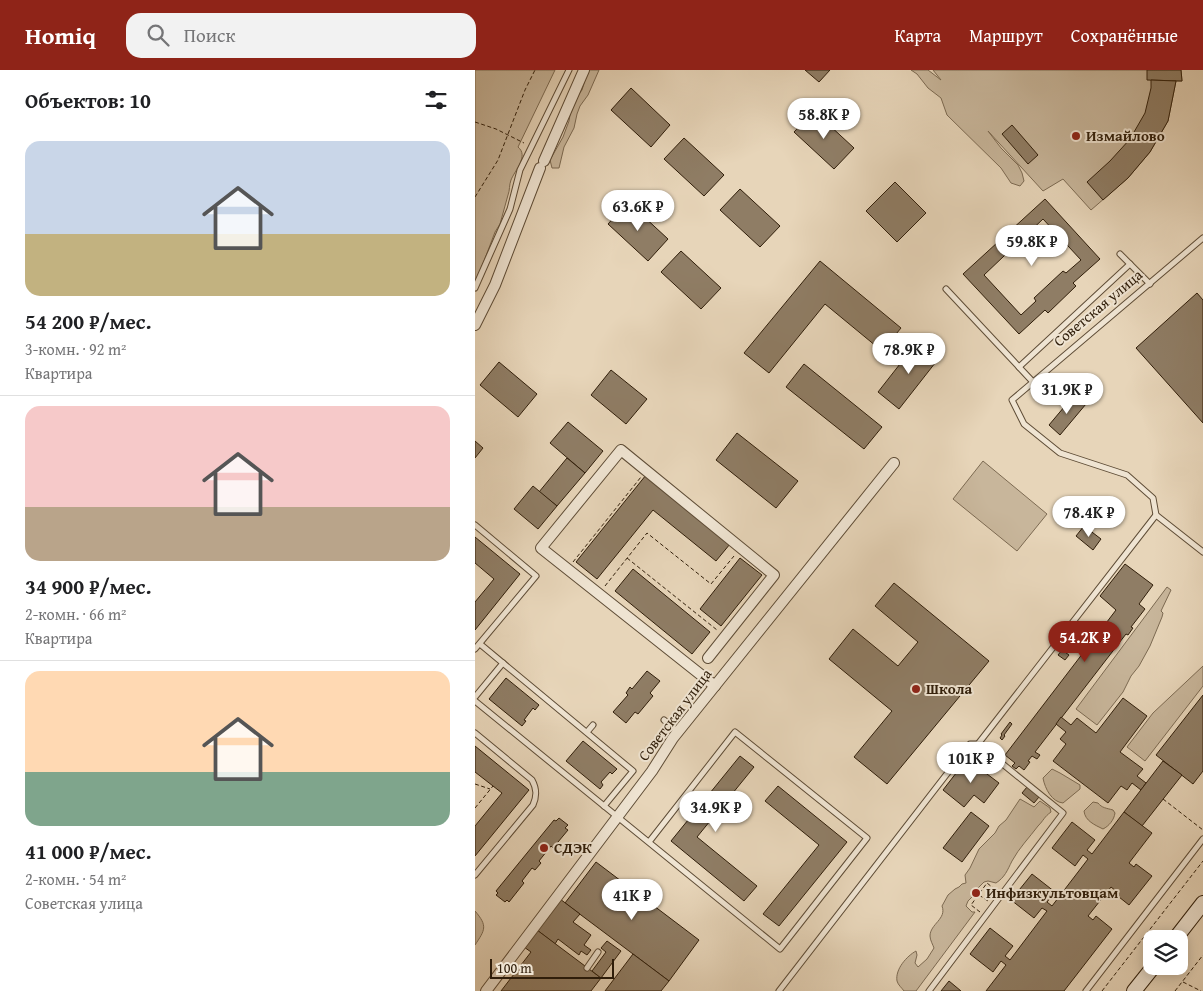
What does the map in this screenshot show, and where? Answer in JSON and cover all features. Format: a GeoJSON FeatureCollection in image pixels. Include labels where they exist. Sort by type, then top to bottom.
{"type":"FeatureCollection","features":[{"type":"Feature","properties":{"kind":"main road"},"geometry":{"type":"LineString","coordinates":[[1182,930],[1203,903]]}},
{"type":"Feature","properties":{"kind":"main road"},"geometry":{"type":"LineString","coordinates":[[1134,991],[1147,975]]}},
{"type":"Feature","properties":{"kind":"street"},"geometry":{"type":"LineString","coordinates":[[475,324],[495,285],[542,165],[585,70]]}},
{"type":"Feature","properties":{"kind":"street"},"geometry":{"type":"LineString","coordinates":[[708,658],[774,575],[755,556],[741,548],[621,450],[541,548],[715,686]]}},
{"type":"Feature","properties":{"kind":"street","name":"Советская улица"},"geometry":{"type":"LineString","coordinates":[[486,991],[652,771],[678,732],[894,463]]}},
{"type":"Feature","properties":{"kind":"lane"},"geometry":{"type":"LineString","coordinates":[[475,288],[510,209],[520,170],[569,70]]}},
{"type":"Feature","properties":{"kind":"lane","name":"Советская улица"},"geometry":{"type":"LineString","coordinates":[[1156,515],[1153,498],[1127,475],[1060,453],[1024,424],[1012,400],[1203,238]]}},
{"type":"Feature","properties":{"kind":"lane"},"geometry":{"type":"LineString","coordinates":[[1120,254],[1150,284]]}},
{"type":"Feature","properties":{"kind":"lane"},"geometry":{"type":"LineString","coordinates":[[1019,367],[1130,264]]}},
{"type":"Feature","properties":{"kind":"lane"},"geometry":{"type":"LineString","coordinates":[[946,289],[1033,382]]}},
{"type":"Feature","properties":{"kind":"lane"},"geometry":{"type":"LineString","coordinates":[[978,744],[1156,515],[1203,552]]}},
{"type":"Feature","properties":{"kind":"lane"},"geometry":{"type":"LineString","coordinates":[[475,525],[536,576],[475,650]]}},
{"type":"Feature","properties":{"kind":"lane"},"geometry":{"type":"LineString","coordinates":[[480,644],[633,771],[604,806]]}},
{"type":"Feature","properties":{"kind":"lane"},"geometry":{"type":"LineString","coordinates":[[475,697],[503,663]]}},
{"type":"Feature","properties":{"kind":"lane"},"geometry":{"type":"LineString","coordinates":[[475,702],[779,949],[867,838],[735,732],[649,842]]}},
{"type":"Feature","properties":{"kind":"lane"},"geometry":{"type":"LineString","coordinates":[[664,720],[678,732]]}},
{"type":"Feature","properties":{"kind":"lane"},"geometry":{"type":"LineString","coordinates":[[587,732],[593,725]]}},
{"type":"Feature","properties":{"kind":"lane"},"geometry":{"type":"LineString","coordinates":[[475,733],[532,780],[536,788],[536,798],[533,805],[475,875]]}},
{"type":"Feature","properties":{"kind":"lane"},"geometry":{"type":"LineString","coordinates":[[779,991],[970,744],[978,744],[1063,813],[929,991]]}},
{"type":"Feature","properties":{"kind":"lane"},"geometry":{"type":"LineString","coordinates":[[1086,991],[1203,839]]}},
{"type":"Feature","properties":{"kind":"lane"},"geometry":{"type":"LineString","coordinates":[[587,968],[598,952]]}},
{"type":"Feature","properties":{"kind":"path"},"geometry":{"type":"LineString","coordinates":[[475,197],[497,160],[535,70]]}},
{"type":"Feature","properties":{"kind":"path"},"geometry":{"type":"LineString","coordinates":[[475,122],[508,134],[532,147]]}},
{"type":"Feature","properties":{"kind":"path"},"geometry":{"type":"LineString","coordinates":[[567,569],[646,470]]}},
{"type":"Feature","properties":{"kind":"path"},"geometry":{"type":"LineString","coordinates":[[599,593],[647,533],[711,584],[741,548]]}},
{"type":"Feature","properties":{"kind":"path"},"geometry":{"type":"LineString","coordinates":[[627,558],[725,637]]}},
{"type":"Feature","properties":{"kind":"path"},"geometry":{"type":"LineString","coordinates":[[475,784],[490,789]]}},
{"type":"Feature","properties":{"kind":"path"},"geometry":{"type":"LineString","coordinates":[[475,789],[478,785]]}},
{"type":"Feature","properties":{"kind":"path"},"geometry":{"type":"LineString","coordinates":[[475,806],[493,786]]}},
{"type":"Feature","properties":{"kind":"path"},"geometry":{"type":"LineString","coordinates":[[1163,799],[1203,830]]}},
{"type":"Feature","properties":{"kind":"path"},"geometry":{"type":"LineString","coordinates":[[1102,991],[1203,861]]}},
{"type":"Feature","properties":{"kind":"path"},"geometry":{"type":"LineString","coordinates":[[985,916],[971,905],[987,884],[1002,894]]}},
{"type":"Feature","properties":{"kind":"path"},"geometry":{"type":"LineString","coordinates":[[979,895],[990,903]]}},
{"type":"Feature","properties":{"kind":"path"},"geometry":{"type":"LineString","coordinates":[[1175,991],[1203,955]]}},
{"type":"Feature","properties":{"kind":"path"},"geometry":{"type":"LineString","coordinates":[[1182,982],[1201,991]]}},
{"type":"Feature","properties":{"kind":"shaded area"},"geometry":{"type":"Polygon","coordinates":[[[475,70],[555,70],[518,147],[521,151],[522,159],[511,180],[500,224],[495,232],[475,285],[475,70]]]}},
{"type":"Feature","properties":{"kind":"shaded area"},"geometry":{"type":"Polygon","coordinates":[[[588,70],[599,70],[588,95],[580,106],[574,128],[564,147],[559,168],[552,168],[550,160],[563,137],[569,121],[572,103],[582,90],[588,70]]]}},
{"type":"Feature","properties":{"kind":"shaded area","name":"Измайлово"},"geometry":{"type":"Polygon","coordinates":[[[911,70],[928,70],[941,80],[933,70],[1181,70],[1182,81],[1176,81],[1168,121],[1150,152],[1128,178],[1091,210],[1063,179],[1043,191],[988,131],[1018,165],[1022,173],[1024,181],[1020,186],[1011,183],[1001,168],[947,115],[941,98],[928,88],[917,74],[911,70]]]}},
{"type":"Feature","properties":{"kind":"shaded area"},"geometry":{"type":"Polygon","coordinates":[[[983,461],[1047,514],[1017,551],[953,499],[983,461]]]}},
{"type":"Feature","properties":{"kind":"shaded area"},"geometry":{"type":"Polygon","coordinates":[[[1167,587],[1171,590],[1161,611],[1163,613],[1162,617],[1150,646],[1123,692],[1097,725],[1076,709],[1167,587]]]}},
{"type":"Feature","properties":{"kind":"shaded area"},"geometry":{"type":"Polygon","coordinates":[[[1203,666],[1203,686],[1145,761],[1127,747],[1153,713],[1203,666]]]}},
{"type":"Feature","properties":{"kind":"shaded area"},"geometry":{"type":"Polygon","coordinates":[[[1052,769],[1080,785],[1080,789],[1063,803],[1052,798],[1044,782],[1043,778],[1052,769]]]}},
{"type":"Feature","properties":{"kind":"shaded area"},"geometry":{"type":"Polygon","coordinates":[[[1020,799],[1034,807],[1040,801],[1050,808],[1051,812],[1021,847],[1002,878],[996,883],[984,882],[968,901],[966,906],[972,912],[975,912],[916,991],[904,991],[897,981],[900,968],[909,956],[916,951],[915,963],[918,967],[927,959],[934,948],[930,938],[931,932],[942,914],[942,906],[948,895],[966,883],[965,875],[979,849],[1006,820],[1020,799]]]}},
{"type":"Feature","properties":{"kind":"shaded area"},"geometry":{"type":"Polygon","coordinates":[[[1093,802],[1113,810],[1115,813],[1111,822],[1103,829],[1086,817],[1084,811],[1093,802]]]}},
{"type":"Feature","properties":{"kind":"shaded area"},"geometry":{"type":"Polygon","coordinates":[[[475,911],[482,921],[484,928],[475,945],[475,911]]]}},
{"type":"Feature","properties":{"kind":"building"},"geometry":{"type":"Polygon","coordinates":[[[805,70],[830,70],[819,82],[805,70]]]}},
{"type":"Feature","properties":{"kind":"building"},"geometry":{"type":"Polygon","coordinates":[[[1147,70],[1181,70],[1182,81],[1147,80],[1147,70]]]}},
{"type":"Feature","properties":{"kind":"building"},"geometry":{"type":"Polygon","coordinates":[[[1151,80],[1176,81],[1168,121],[1150,152],[1128,178],[1103,200],[1087,182],[1130,139],[1145,113],[1151,80]]]}},
{"type":"Feature","properties":{"kind":"building"},"geometry":{"type":"Polygon","coordinates":[[[631,88],[670,125],[651,147],[611,110],[631,88]]]}},
{"type":"Feature","properties":{"kind":"building"},"geometry":{"type":"Polygon","coordinates":[[[814,111],[854,148],[834,169],[794,132],[814,111]]]}},
{"type":"Feature","properties":{"kind":"building"},"geometry":{"type":"Polygon","coordinates":[[[1012,125],[1038,155],[1028,164],[1002,134],[1012,125]]]}},
{"type":"Feature","properties":{"kind":"building"},"geometry":{"type":"Polygon","coordinates":[[[684,138],[724,175],[704,196],[664,159],[684,138]]]}},
{"type":"Feature","properties":{"kind":"building"},"geometry":{"type":"Polygon","coordinates":[[[895,182],[926,213],[897,242],[866,211],[895,182]]]}},
{"type":"Feature","properties":{"kind":"building"},"geometry":{"type":"Polygon","coordinates":[[[740,189],[780,226],[760,247],[720,210],[740,189]]]}},
{"type":"Feature","properties":{"kind":"building"},"geometry":{"type":"Polygon","coordinates":[[[1045,199],[1100,259],[1073,283],[1076,286],[1048,313],[1045,310],[1019,334],[963,274],[1045,199]],[[1043,219],[984,275],[1021,315],[1036,301],[1034,298],[1063,271],[1066,273],[1081,260],[1043,219]]]}},
{"type":"Feature","properties":{"kind":"building"},"geometry":{"type":"Polygon","coordinates":[[[628,202],[668,239],[648,261],[608,224],[628,202]]]}},
{"type":"Feature","properties":{"kind":"building"},"geometry":{"type":"Polygon","coordinates":[[[681,251],[721,288],[701,309],[661,272],[681,251]]]}},
{"type":"Feature","properties":{"kind":"building"},"geometry":{"type":"Polygon","coordinates":[[[820,261],[901,328],[882,351],[825,304],[769,373],[744,353],[820,261]]]}},
{"type":"Feature","properties":{"kind":"building"},"geometry":{"type":"Polygon","coordinates":[[[1132,277],[1137,282],[1130,289],[1125,285],[1132,277]]]}},
{"type":"Feature","properties":{"kind":"building"},"geometry":{"type":"Polygon","coordinates":[[[1197,293],[1203,300],[1203,423],[1136,348],[1197,293]]]}},
{"type":"Feature","properties":{"kind":"building"},"geometry":{"type":"Polygon","coordinates":[[[918,341],[939,358],[899,409],[878,392],[918,341]]]}},
{"type":"Feature","properties":{"kind":"building"},"geometry":{"type":"Polygon","coordinates":[[[499,362],[537,394],[518,417],[480,385],[499,362]]]}},
{"type":"Feature","properties":{"kind":"building"},"geometry":{"type":"Polygon","coordinates":[[[804,364],[882,427],[864,449],[786,387],[804,364]]]}},
{"type":"Feature","properties":{"kind":"building"},"geometry":{"type":"Polygon","coordinates":[[[611,370],[647,399],[626,424],[591,395],[611,370]]]}},
{"type":"Feature","properties":{"kind":"building"},"geometry":{"type":"Polygon","coordinates":[[[1075,394],[1086,404],[1060,435],[1049,425],[1075,394]]]}},
{"type":"Feature","properties":{"kind":"building"},"geometry":{"type":"Polygon","coordinates":[[[568,422],[603,451],[585,473],[550,443],[568,422]]]}},
{"type":"Feature","properties":{"kind":"building"},"geometry":{"type":"Polygon","coordinates":[[[737,433],[798,481],[776,508],[716,460],[737,433]]]}},
{"type":"Feature","properties":{"kind":"building"},"geometry":{"type":"Polygon","coordinates":[[[475,441],[483,448],[475,458],[475,441]]]}},
{"type":"Feature","properties":{"kind":"building"},"geometry":{"type":"Polygon","coordinates":[[[567,458],[585,473],[557,506],[539,492],[567,458]]]}},
{"type":"Feature","properties":{"kind":"building"},"geometry":{"type":"Polygon","coordinates":[[[646,475],[730,544],[716,561],[653,510],[597,579],[576,562],[646,475]]]}},
{"type":"Feature","properties":{"kind":"building"},"geometry":{"type":"Polygon","coordinates":[[[533,486],[557,506],[538,529],[514,509],[533,486]]]}},
{"type":"Feature","properties":{"kind":"building"},"geometry":{"type":"Polygon","coordinates":[[[1084,526],[1101,539],[1093,550],[1076,536],[1084,526]]]}},
{"type":"Feature","properties":{"kind":"building"},"geometry":{"type":"Polygon","coordinates":[[[475,537],[520,574],[475,630],[475,602],[494,579],[475,563],[475,537]]]}},
{"type":"Feature","properties":{"kind":"building"},"geometry":{"type":"Polygon","coordinates":[[[740,558],[762,575],[721,626],[700,609],[740,558]]]}},
{"type":"Feature","properties":{"kind":"building"},"geometry":{"type":"Polygon","coordinates":[[[1125,564],[1153,585],[1139,604],[1145,609],[1131,627],[1133,628],[1128,635],[1126,634],[1035,752],[1040,755],[1037,759],[1032,756],[1024,770],[1019,766],[1016,769],[1012,766],[1015,763],[1005,755],[1096,636],[1092,633],[1096,629],[1100,631],[1116,610],[1100,596],[1125,564]]]}},
{"type":"Feature","properties":{"kind":"building"},"geometry":{"type":"Polygon","coordinates":[[[633,569],[710,632],[692,654],[615,591],[633,569]]]}},
{"type":"Feature","properties":{"kind":"building","name":"Школа"},"geometry":{"type":"Polygon","coordinates":[[[894,583],[989,661],[887,784],[854,757],[892,711],[829,659],[853,629],[898,666],[918,642],[875,606],[894,583]]]}},
{"type":"Feature","properties":{"kind":"building"},"geometry":{"type":"Polygon","coordinates":[[[1062,650],[1069,655],[1065,660],[1058,655],[1062,650]]]}},
{"type":"Feature","properties":{"kind":"building"},"geometry":{"type":"Polygon","coordinates":[[[647,671],[660,681],[650,693],[653,696],[638,714],[635,712],[626,723],[613,712],[628,695],[626,693],[630,687],[632,689],[647,671]]]}},
{"type":"Feature","properties":{"kind":"building"},"geometry":{"type":"Polygon","coordinates":[[[506,678],[539,705],[535,710],[533,708],[522,726],[489,699],[506,678]]]}},
{"type":"Feature","properties":{"kind":"building"},"geometry":{"type":"Polygon","coordinates":[[[1203,695],[1203,771],[1193,784],[1156,755],[1203,695]]]}},
{"type":"Feature","properties":{"kind":"building"},"geometry":{"type":"Polygon","coordinates":[[[1123,698],[1147,716],[1120,752],[1143,769],[1137,776],[1146,783],[1141,790],[1132,783],[1127,790],[1121,786],[1108,803],[1053,761],[1066,744],[1060,739],[1066,732],[1056,724],[1061,717],[1071,725],[1077,718],[1096,733],[1123,698]]]}},
{"type":"Feature","properties":{"kind":"building"},"geometry":{"type":"Polygon","coordinates":[[[1010,722],[1012,724],[1002,740],[1000,738],[1001,734],[1010,722]]]}},
{"type":"Feature","properties":{"kind":"building"},"geometry":{"type":"Polygon","coordinates":[[[583,741],[617,769],[612,774],[610,772],[601,782],[603,785],[600,789],[566,761],[583,741]]]}},
{"type":"Feature","properties":{"kind":"building"},"geometry":{"type":"Polygon","coordinates":[[[475,746],[529,790],[475,856],[475,826],[502,793],[475,772],[475,746]]]}},
{"type":"Feature","properties":{"kind":"building"},"geometry":{"type":"Polygon","coordinates":[[[740,756],[754,767],[697,837],[757,886],[744,901],[671,841],[740,756]]]}},
{"type":"Feature","properties":{"kind":"building"},"geometry":{"type":"Polygon","coordinates":[[[967,759],[999,783],[984,803],[974,795],[964,807],[943,790],[967,759]]]}},
{"type":"Feature","properties":{"kind":"building"},"geometry":{"type":"Polygon","coordinates":[[[1163,761],[1182,775],[1142,826],[1124,812],[1163,761]]]}},
{"type":"Feature","properties":{"kind":"building"},"geometry":{"type":"Polygon","coordinates":[[[778,786],[847,842],[779,926],[763,914],[819,845],[765,801],[778,786]]]}},
{"type":"Feature","properties":{"kind":"building"},"geometry":{"type":"Polygon","coordinates":[[[1027,787],[1039,797],[1034,803],[1022,793],[1027,787]]]}},
{"type":"Feature","properties":{"kind":"building"},"geometry":{"type":"Polygon","coordinates":[[[971,812],[989,826],[962,862],[943,848],[971,812]]]}},
{"type":"Feature","properties":{"kind":"building"},"geometry":{"type":"Polygon","coordinates":[[[1124,812],[1152,833],[1129,863],[1134,867],[1136,864],[1152,876],[1129,905],[1114,893],[1116,891],[1111,887],[1088,916],[1093,920],[1096,916],[1112,929],[1064,991],[986,991],[1006,965],[1001,961],[993,972],[970,954],[990,928],[1013,946],[1005,956],[1010,960],[1047,911],[1042,908],[1034,918],[1011,900],[1032,874],[1055,892],[1047,902],[1052,906],[1088,859],[1083,855],[1075,866],[1052,848],[1072,822],[1095,840],[1087,850],[1092,854],[1124,812]]]}},
{"type":"Feature","properties":{"kind":"building"},"geometry":{"type":"Polygon","coordinates":[[[559,818],[568,825],[565,828],[568,830],[553,848],[551,846],[539,861],[541,863],[535,870],[532,868],[522,881],[524,883],[509,902],[507,900],[505,902],[496,895],[498,893],[496,891],[554,820],[556,821],[559,818]]]}},
{"type":"Feature","properties":{"kind":"building"},"geometry":{"type":"Polygon","coordinates":[[[596,862],[699,940],[669,981],[565,903],[596,862]]]}},
{"type":"Feature","properties":{"kind":"building"},"geometry":{"type":"Polygon","coordinates":[[[560,899],[580,914],[573,922],[591,935],[584,945],[591,950],[587,955],[581,951],[579,955],[558,939],[555,944],[537,930],[560,899]]]}},
{"type":"Feature","properties":{"kind":"building"},"geometry":{"type":"Polygon","coordinates":[[[537,930],[601,978],[591,991],[501,991],[531,952],[524,947],[537,930]]]}},
{"type":"Feature","properties":{"kind":"building"},"geometry":{"type":"Polygon","coordinates":[[[607,941],[621,951],[601,978],[592,971],[606,952],[601,948],[607,941]]]}},
{"type":"Feature","properties":{"kind":"building"},"geometry":{"type":"Polygon","coordinates":[[[633,954],[669,981],[661,991],[605,991],[633,954]]]}},
{"type":"Feature","properties":{"kind":"building"},"geometry":{"type":"Polygon","coordinates":[[[949,981],[961,991],[941,991],[949,981]]]}},
{"type":"Feature","properties":{"kind":"place","name":"Измайлово"},"geometry":{"type":"Point","coordinates":[1076,136]}},
{"type":"Feature","properties":{"kind":"place","name":"Школа"},"geometry":{"type":"Point","coordinates":[916,689]}},
{"type":"Feature","properties":{"kind":"place","name":"СДЭК"},"geometry":{"type":"Point","coordinates":[544,848]}},
{"type":"Feature","properties":{"kind":"place","name":"Инфизкультовцам"},"geometry":{"type":"Point","coordinates":[976,893]}}]}
